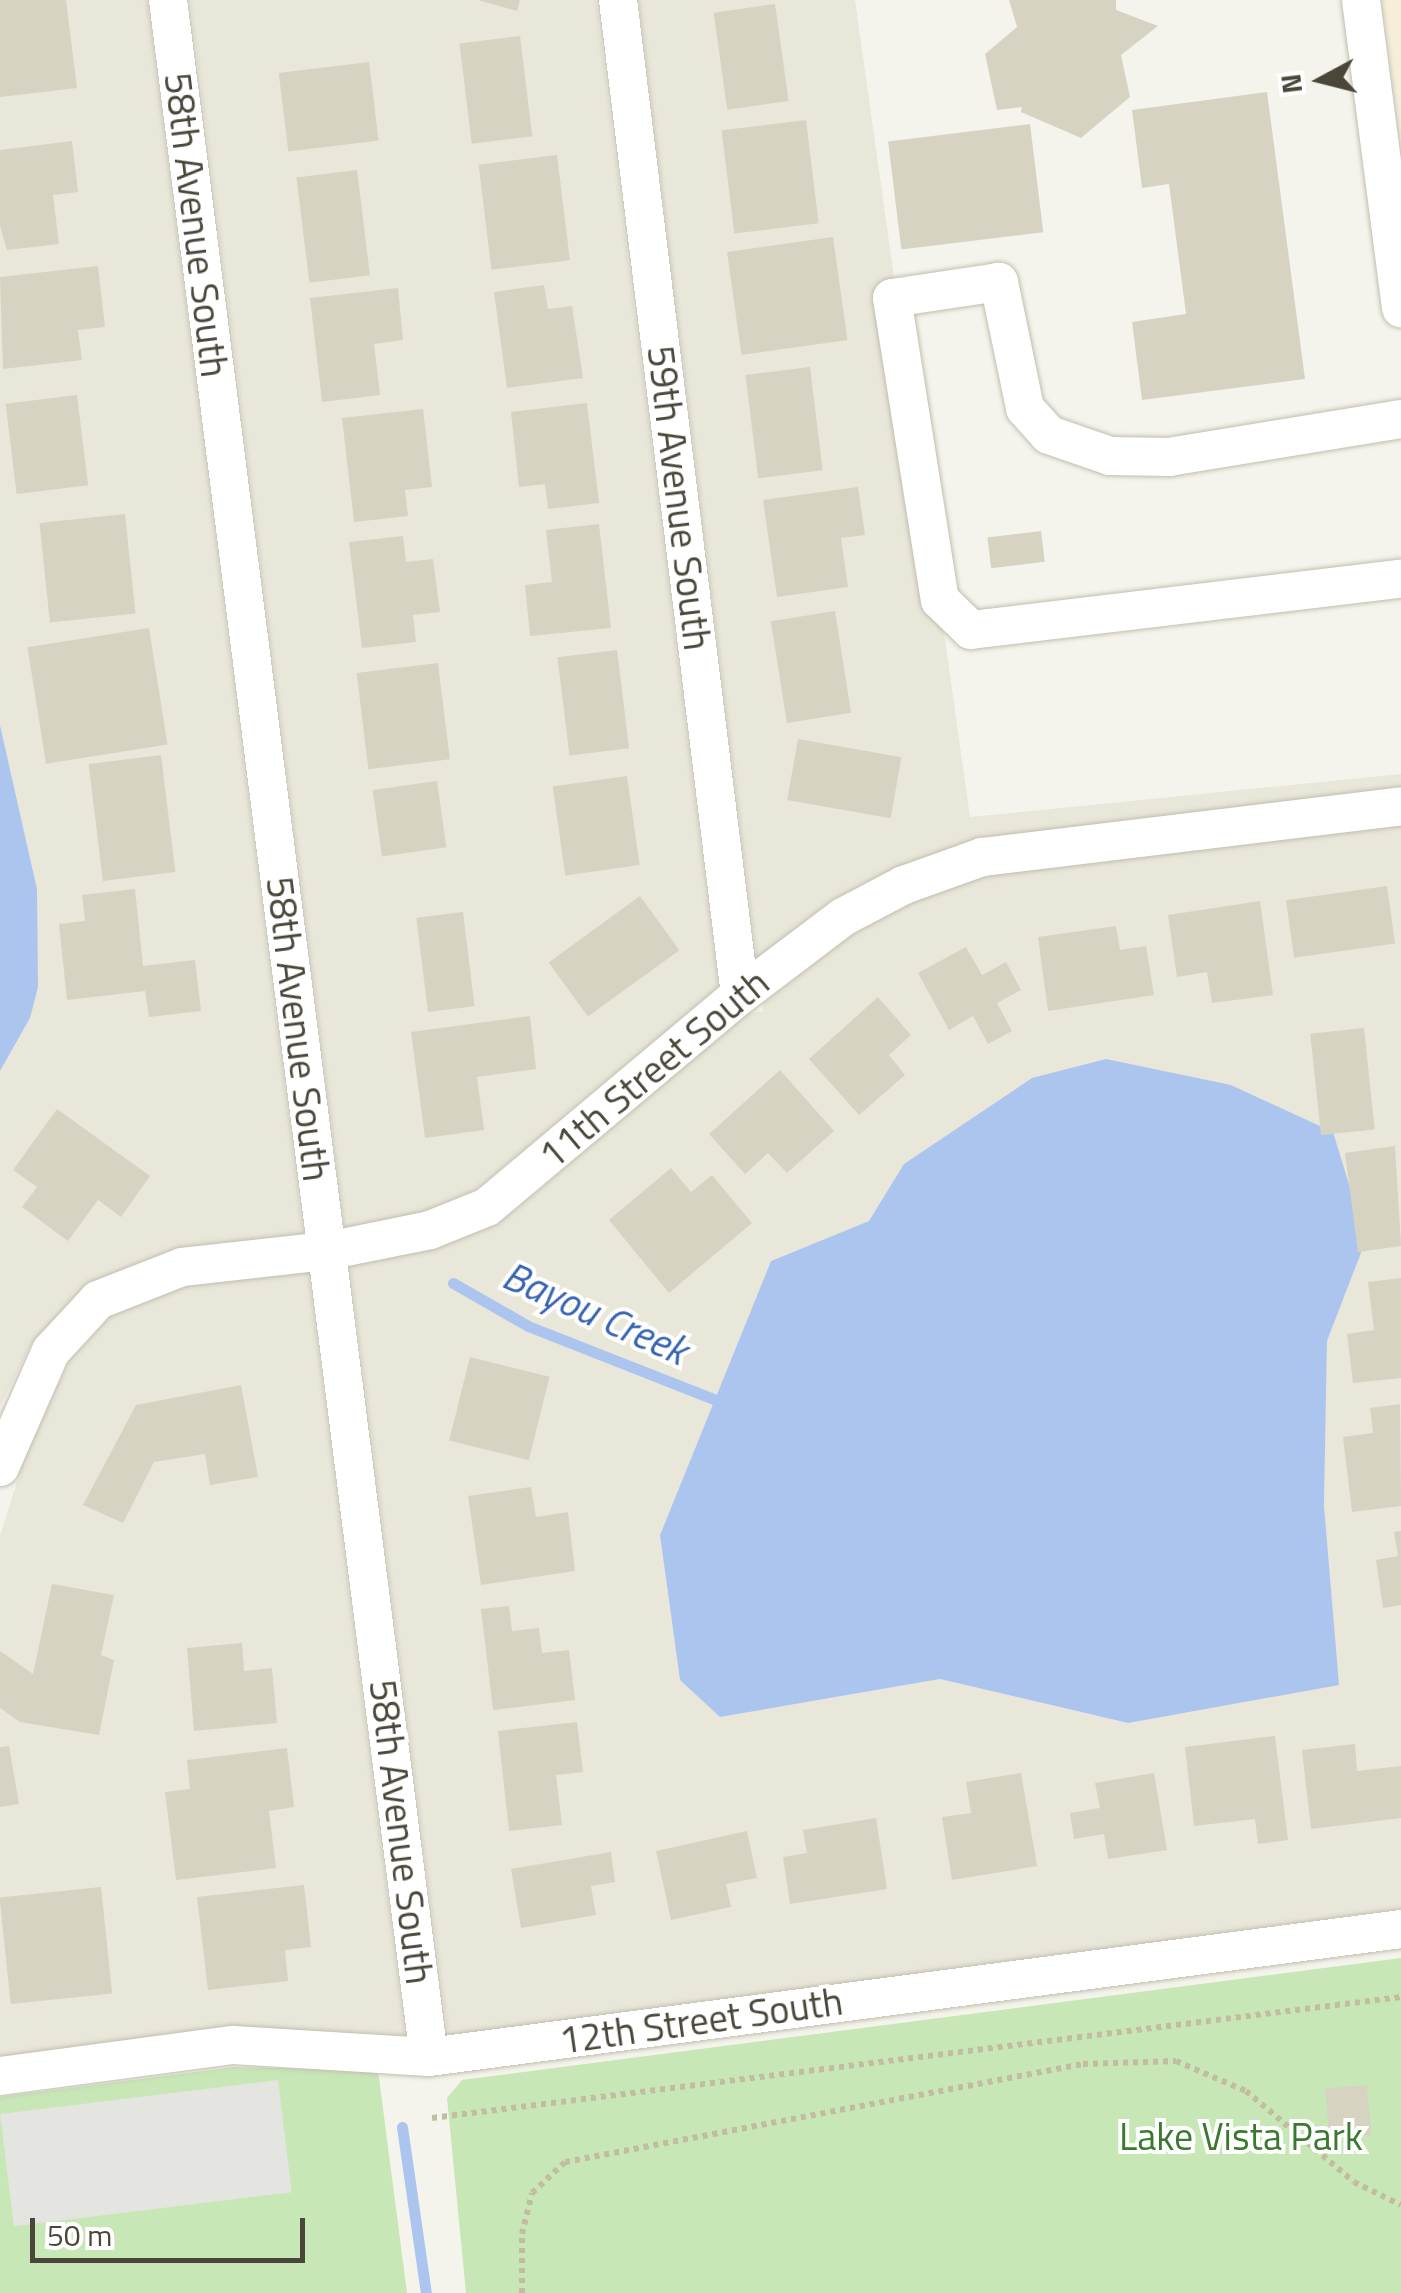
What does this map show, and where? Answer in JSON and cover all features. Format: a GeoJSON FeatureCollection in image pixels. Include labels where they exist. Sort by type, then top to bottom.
{"type":"FeatureCollection","features":[{"type":"Feature","properties":{"kind":"street","name":"58th Avenue South"},"geometry":{"type":"LineString","coordinates":[[168,0],[429,2057]]}},
{"type":"Feature","properties":{"kind":"street","name":"59th Avenue South"},"geometry":{"type":"LineString","coordinates":[[618,0],[740,995]]}},
{"type":"Feature","properties":{"kind":"street"},"geometry":{"type":"LineString","coordinates":[[1361,0],[1397,242],[1401,308]]}},
{"type":"Feature","properties":{"kind":"street"},"geometry":{"type":"LineString","coordinates":[[1401,419],[1170,458],[1110,456],[1049,435],[1025,408],[1000,282],[892,298],[940,600],[971,630],[1401,579]]}},
{"type":"Feature","properties":{"kind":"street","name":"11th Street South"},"geometry":{"type":"LineString","coordinates":[[0,1467],[51,1351],[98,1300],[182,1267],[327,1251],[430,1230],[486,1207],[740,995],[843,917],[904,884],[982,856],[1401,806]]}},
{"type":"Feature","properties":{"kind":"street","name":"12th Street South"},"geometry":{"type":"LineString","coordinates":[[0,2076],[232,2046],[429,2057],[1401,1928]]}},
{"type":"Feature","properties":{"kind":"path"},"geometry":{"type":"LineString","coordinates":[[432,2118],[1401,1997]]}},
{"type":"Feature","properties":{"kind":"path"},"geometry":{"type":"LineString","coordinates":[[522,2293],[522,2234],[532,2193],[565,2162],[1083,2064],[1176,2061],[1246,2091],[1354,2182],[1401,2206]]}},
{"type":"Feature","properties":{"kind":"shaded area"},"geometry":{"type":"Polygon","coordinates":[[[0,0],[147,0],[303,1234],[179,1248],[90,1282],[32,1343],[0,1407],[0,1071],[30,1018],[37,889],[0,725],[0,0]]]}},
{"type":"Feature","properties":{"kind":"shaded area"},"geometry":{"type":"Polygon","coordinates":[[[190,0],[596,0],[718,988],[475,1191],[424,1212],[345,1228],[190,0]]]}},
{"type":"Feature","properties":{"kind":"shaded area"},"geometry":{"type":"Polygon","coordinates":[[[639,0],[855,0],[970,817],[1401,774],[1401,787],[975,839],[897,867],[832,901],[757,958],[639,0]]]}},
{"type":"Feature","properties":{"kind":"shaded area"},"geometry":{"type":"Polygon","coordinates":[[[1383,0],[1401,0],[1401,141],[1383,0]]]}},
{"type":"Feature","properties":{"kind":"shaded area"},"geometry":{"type":"Polygon","coordinates":[[[1401,825],[1401,1909],[448,2036],[350,1265],[435,1249],[501,1221],[749,1013],[763,1011],[763,1003],[855,932],[913,902],[987,875],[1401,825]],[[869,1221],[771,1261],[660,1535],[720,1717],[940,1679],[1128,1723],[1324,1506],[1327,1341],[1366,1240],[869,1221]]]}},
{"type":"Feature","properties":{"kind":"shaded area"},"geometry":{"type":"Polygon","coordinates":[[[308,1271],[405,2037],[230,2027],[0,2057],[0,1536],[31,1437],[70,1360],[111,1315],[188,1285],[308,1271]]]}},
{"type":"Feature","properties":{"kind":"shaded area"},"geometry":{"type":"Polygon","coordinates":[[[278,2080],[292,2192],[14,2226],[0,2114],[278,2080]]]}},
{"type":"Feature","properties":{"kind":"green space","name":"Lake Vista Park"},"geometry":{"type":"Polygon","coordinates":[[[1401,1958],[1401,2293],[466,2293],[447,2098],[462,2080],[1401,1958]]]}},
{"type":"Feature","properties":{"kind":"green space"},"geometry":{"type":"Polygon","coordinates":[[[234,2067],[378,2070],[407,2293],[0,2293],[0,2097],[234,2067]]]}},
{"type":"Feature","properties":{"kind":"water"},"geometry":{"type":"Polygon","coordinates":[[[0,725],[37,889],[38,987],[30,1018],[0,1071],[0,725]]]}},
{"type":"Feature","properties":{"kind":"water"},"geometry":{"type":"Polygon","coordinates":[[[1106,1059],[1231,1085],[1333,1132],[1366,1240],[1327,1341],[1324,1506],[1339,1685],[1128,1723],[940,1679],[720,1717],[680,1680],[660,1535],[771,1261],[869,1221],[904,1164],[1032,1078],[1106,1059]]]}},
{"type":"Feature","properties":{"kind":"building"},"geometry":{"type":"Polygon","coordinates":[[[0,0],[66,0],[77,88],[0,97],[0,0]]]}},
{"type":"Feature","properties":{"kind":"building"},"geometry":{"type":"Polygon","coordinates":[[[478,0],[520,0],[517,11],[478,0]]]}},
{"type":"Feature","properties":{"kind":"building"},"geometry":{"type":"Polygon","coordinates":[[[1009,0],[1116,0],[1116,10],[1158,26],[1121,55],[1130,97],[1081,138],[1021,112],[1022,107],[997,110],[985,54],[1017,27],[1009,0]]]}},
{"type":"Feature","properties":{"kind":"building"},"geometry":{"type":"Polygon","coordinates":[[[775,4],[789,101],[727,110],[714,13],[775,4]]]}},
{"type":"Feature","properties":{"kind":"building"},"geometry":{"type":"Polygon","coordinates":[[[520,36],[532,136],[472,144],[459,43],[520,36]]]}},
{"type":"Feature","properties":{"kind":"building"},"geometry":{"type":"Polygon","coordinates":[[[369,62],[379,140],[288,152],[279,73],[369,62]]]}},
{"type":"Feature","properties":{"kind":"building"},"geometry":{"type":"Polygon","coordinates":[[[1267,92],[1305,379],[1142,400],[1132,322],[1186,314],[1169,184],[1142,188],[1132,110],[1267,92]]]}},
{"type":"Feature","properties":{"kind":"building"},"geometry":{"type":"Polygon","coordinates":[[[806,120],[819,223],[734,234],[722,130],[806,120]]]}},
{"type":"Feature","properties":{"kind":"building"},"geometry":{"type":"Polygon","coordinates":[[[1030,124],[1043,232],[901,250],[888,141],[1030,124]]]}},
{"type":"Feature","properties":{"kind":"building"},"geometry":{"type":"Polygon","coordinates":[[[72,141],[78,192],[53,195],[59,244],[7,250],[0,226],[0,150],[72,141]]]}},
{"type":"Feature","properties":{"kind":"building"},"geometry":{"type":"Polygon","coordinates":[[[557,155],[570,260],[492,270],[479,165],[557,155]]]}},
{"type":"Feature","properties":{"kind":"building"},"geometry":{"type":"Polygon","coordinates":[[[357,170],[370,275],[309,283],[296,177],[357,170]]]}},
{"type":"Feature","properties":{"kind":"building"},"geometry":{"type":"Polygon","coordinates":[[[833,237],[847,340],[742,355],[727,252],[833,237]]]}},
{"type":"Feature","properties":{"kind":"building"},"geometry":{"type":"Polygon","coordinates":[[[98,266],[105,327],[78,330],[82,360],[3,369],[0,277],[98,266]]]}},
{"type":"Feature","properties":{"kind":"building"},"geometry":{"type":"Polygon","coordinates":[[[544,285],[548,309],[572,306],[583,378],[507,388],[494,292],[544,285]]]}},
{"type":"Feature","properties":{"kind":"building"},"geometry":{"type":"Polygon","coordinates":[[[398,288],[403,340],[374,344],[380,395],[322,402],[310,298],[398,288]]]}},
{"type":"Feature","properties":{"kind":"building"},"geometry":{"type":"Polygon","coordinates":[[[810,367],[823,470],[758,478],[745,375],[810,367]]]}},
{"type":"Feature","properties":{"kind":"building"},"geometry":{"type":"Polygon","coordinates":[[[77,395],[88,485],[17,494],[6,404],[77,395]]]}},
{"type":"Feature","properties":{"kind":"building"},"geometry":{"type":"Polygon","coordinates":[[[587,403],[599,503],[548,509],[545,484],[519,487],[511,412],[587,403]]]}},
{"type":"Feature","properties":{"kind":"building"},"geometry":{"type":"Polygon","coordinates":[[[423,409],[432,487],[405,490],[408,516],[354,522],[342,418],[423,409]]]}},
{"type":"Feature","properties":{"kind":"building"},"geometry":{"type":"Polygon","coordinates":[[[858,487],[865,535],[841,538],[848,587],[777,597],[763,500],[858,487]]]}},
{"type":"Feature","properties":{"kind":"building"},"geometry":{"type":"Polygon","coordinates":[[[125,514],[135,613],[50,622],[39,523],[125,514]]]}},
{"type":"Feature","properties":{"kind":"building"},"geometry":{"type":"Polygon","coordinates":[[[599,524],[611,628],[530,636],[525,585],[552,582],[546,530],[599,524]]]}},
{"type":"Feature","properties":{"kind":"building"},"geometry":{"type":"Polygon","coordinates":[[[1041,531],[1045,562],[991,568],[987,538],[1041,531]]]}},
{"type":"Feature","properties":{"kind":"building"},"geometry":{"type":"Polygon","coordinates":[[[403,536],[406,562],[433,559],[440,612],[413,615],[416,642],[362,648],[349,542],[403,536]]]}},
{"type":"Feature","properties":{"kind":"building"},"geometry":{"type":"Polygon","coordinates":[[[835,611],[851,713],[787,723],[771,621],[835,611]]]}},
{"type":"Feature","properties":{"kind":"building"},"geometry":{"type":"Polygon","coordinates":[[[149,628],[167,745],[46,764],[28,647],[149,628]]]}},
{"type":"Feature","properties":{"kind":"building"},"geometry":{"type":"Polygon","coordinates":[[[617,650],[629,748],[570,756],[557,657],[617,650]]]}},
{"type":"Feature","properties":{"kind":"building"},"geometry":{"type":"Polygon","coordinates":[[[438,663],[450,759],[368,769],[357,673],[438,663]]]}},
{"type":"Feature","properties":{"kind":"building"},"geometry":{"type":"Polygon","coordinates":[[[798,739],[901,757],[891,818],[787,800],[798,739]]]}},
{"type":"Feature","properties":{"kind":"building"},"geometry":{"type":"Polygon","coordinates":[[[161,755],[175,872],[103,881],[89,764],[161,755]]]}},
{"type":"Feature","properties":{"kind":"building"},"geometry":{"type":"Polygon","coordinates":[[[627,776],[640,865],[565,876],[553,786],[627,776]]]}},
{"type":"Feature","properties":{"kind":"building"},"geometry":{"type":"Polygon","coordinates":[[[437,781],[446,847],[382,856],[373,790],[437,781]]]}},
{"type":"Feature","properties":{"kind":"building"},"geometry":{"type":"Polygon","coordinates":[[[1387,886],[1395,943],[1294,958],[1286,900],[1387,886]]]}},
{"type":"Feature","properties":{"kind":"building"},"geometry":{"type":"Polygon","coordinates":[[[135,889],[143,966],[195,960],[201,1011],[149,1017],[145,991],[67,1000],[59,924],[85,921],[82,895],[135,889]]]}},
{"type":"Feature","properties":{"kind":"building"},"geometry":{"type":"Polygon","coordinates":[[[640,896],[679,950],[588,1017],[549,962],[640,896]]]}},
{"type":"Feature","properties":{"kind":"building"},"geometry":{"type":"Polygon","coordinates":[[[1260,901],[1273,995],[1212,1003],[1207,972],[1177,977],[1168,915],[1260,901]]]}},
{"type":"Feature","properties":{"kind":"building"},"geometry":{"type":"Polygon","coordinates":[[[463,912],[475,1006],[428,1012],[416,918],[463,912]]]}},
{"type":"Feature","properties":{"kind":"building"},"geometry":{"type":"Polygon","coordinates":[[[1116,926],[1120,950],[1146,946],[1154,995],[1048,1011],[1038,937],[1116,926]]]}},
{"type":"Feature","properties":{"kind":"building"},"geometry":{"type":"Polygon","coordinates":[[[966,947],[982,975],[1006,962],[1021,990],[997,1003],[1012,1031],[988,1044],[973,1016],[949,1030],[918,973],[966,947]]]}},
{"type":"Feature","properties":{"kind":"building"},"geometry":{"type":"Polygon","coordinates":[[[878,997],[911,1035],[889,1055],[905,1075],[859,1115],[809,1059],[878,997]]]}},
{"type":"Feature","properties":{"kind":"building"},"geometry":{"type":"Polygon","coordinates":[[[530,1016],[536,1069],[477,1077],[484,1130],[425,1138],[411,1032],[530,1016]]]}},
{"type":"Feature","properties":{"kind":"building"},"geometry":{"type":"Polygon","coordinates":[[[1364,1028],[1375,1129],[1321,1135],[1310,1034],[1364,1028]]]}},
{"type":"Feature","properties":{"kind":"building"},"geometry":{"type":"Polygon","coordinates":[[[780,1070],[834,1131],[787,1173],[768,1153],[745,1174],[709,1134],[780,1070]]]}},
{"type":"Feature","properties":{"kind":"building"},"geometry":{"type":"Polygon","coordinates":[[[57,1109],[150,1176],[121,1217],[98,1200],[68,1241],[22,1207],[37,1187],[13,1170],[57,1109]]]}},
{"type":"Feature","properties":{"kind":"building"},"geometry":{"type":"Polygon","coordinates":[[[1395,1146],[1401,1246],[1358,1252],[1345,1153],[1395,1146]]]}},
{"type":"Feature","properties":{"kind":"building"},"geometry":{"type":"Polygon","coordinates":[[[671,1168],[691,1192],[712,1175],[752,1223],[669,1293],[609,1220],[671,1168]]]}},
{"type":"Feature","properties":{"kind":"building"},"geometry":{"type":"Polygon","coordinates":[[[1401,1278],[1401,1378],[1353,1383],[1347,1334],[1374,1330],[1368,1282],[1401,1278]]]}},
{"type":"Feature","properties":{"kind":"building"},"geometry":{"type":"Polygon","coordinates":[[[470,1357],[550,1377],[529,1460],[449,1440],[470,1357]]]}},
{"type":"Feature","properties":{"kind":"building"},"geometry":{"type":"Polygon","coordinates":[[[241,1385],[258,1477],[210,1485],[205,1454],[154,1462],[123,1523],[83,1505],[136,1405],[241,1385]]]}},
{"type":"Feature","properties":{"kind":"building"},"geometry":{"type":"Polygon","coordinates":[[[1400,1404],[1401,1506],[1352,1512],[1343,1437],[1373,1433],[1370,1408],[1400,1404]]]}},
{"type":"Feature","properties":{"kind":"building"},"geometry":{"type":"Polygon","coordinates":[[[531,1487],[536,1517],[568,1512],[575,1571],[481,1585],[468,1496],[531,1487]]]}},
{"type":"Feature","properties":{"kind":"building"},"geometry":{"type":"Polygon","coordinates":[[[1401,1531],[1401,1605],[1383,1608],[1376,1560],[1398,1556],[1394,1532],[1401,1531]]]}},
{"type":"Feature","properties":{"kind":"building"},"geometry":{"type":"Polygon","coordinates":[[[52,1584],[114,1595],[101,1655],[114,1660],[99,1735],[20,1722],[0,1708],[0,1651],[33,1674],[52,1584]]]}},
{"type":"Feature","properties":{"kind":"building"},"geometry":{"type":"Polygon","coordinates":[[[509,1606],[512,1631],[539,1628],[542,1653],[569,1650],[575,1700],[493,1710],[481,1609],[509,1606]]]}},
{"type":"Feature","properties":{"kind":"building"},"geometry":{"type":"Polygon","coordinates":[[[242,1643],[244,1671],[272,1668],[277,1723],[194,1731],[187,1648],[242,1643]]]}},
{"type":"Feature","properties":{"kind":"building"},"geometry":{"type":"Polygon","coordinates":[[[577,1722],[583,1772],[556,1775],[562,1825],[509,1831],[498,1731],[577,1722]]]}},
{"type":"Feature","properties":{"kind":"building"},"geometry":{"type":"Polygon","coordinates":[[[1275,1736],[1288,1840],[1258,1844],[1255,1819],[1194,1826],[1185,1747],[1275,1736]]]}},
{"type":"Feature","properties":{"kind":"building"},"geometry":{"type":"Polygon","coordinates":[[[1355,1744],[1357,1771],[1401,1766],[1401,1818],[1311,1829],[1302,1750],[1355,1744]]]}},
{"type":"Feature","properties":{"kind":"building"},"geometry":{"type":"Polygon","coordinates":[[[9,1746],[19,1804],[0,1807],[0,1747],[9,1746]]]}},
{"type":"Feature","properties":{"kind":"building"},"geometry":{"type":"Polygon","coordinates":[[[287,1748],[294,1807],[269,1811],[276,1868],[176,1880],[165,1792],[190,1789],[187,1760],[287,1748]]]}},
{"type":"Feature","properties":{"kind":"building"},"geometry":{"type":"Polygon","coordinates":[[[1021,1773],[1037,1866],[952,1880],[942,1817],[971,1813],[966,1782],[1021,1773]]]}},
{"type":"Feature","properties":{"kind":"building"},"geometry":{"type":"Polygon","coordinates":[[[1154,1773],[1167,1850],[1108,1859],[1104,1834],[1074,1839],[1070,1813],[1100,1808],[1095,1783],[1154,1773]]]}},
{"type":"Feature","properties":{"kind":"building"},"geometry":{"type":"Polygon","coordinates":[[[876,1818],[887,1889],[790,1904],[783,1857],[807,1853],[803,1830],[876,1818]]]}},
{"type":"Feature","properties":{"kind":"building"},"geometry":{"type":"Polygon","coordinates":[[[747,1831],[757,1878],[726,1884],[731,1907],[671,1920],[656,1851],[747,1831]]]}},
{"type":"Feature","properties":{"kind":"building"},"geometry":{"type":"Polygon","coordinates":[[[611,1852],[615,1882],[591,1886],[596,1915],[521,1928],[511,1869],[611,1852]]]}},
{"type":"Feature","properties":{"kind":"building"},"geometry":{"type":"Polygon","coordinates":[[[304,1885],[311,1947],[285,1950],[288,1981],[208,1990],[197,1897],[304,1885]]]}},
{"type":"Feature","properties":{"kind":"building"},"geometry":{"type":"Polygon","coordinates":[[[101,1887],[112,1993],[11,2004],[0,1898],[101,1887]]]}},
{"type":"Feature","properties":{"kind":"building"},"geometry":{"type":"Polygon","coordinates":[[[1367,2085],[1371,2135],[1330,2138],[1325,2089],[1367,2085]]]}},
{"type":"Feature","properties":{"kind":"waterway","name":"Bayou Creek"},"geometry":{"type":"LineString","coordinates":[[453,1283],[528,1326],[713,1399]]}},
{"type":"Feature","properties":{"kind":"waterway"},"geometry":{"type":"LineString","coordinates":[[402,2127],[426,2293]]}}]}
